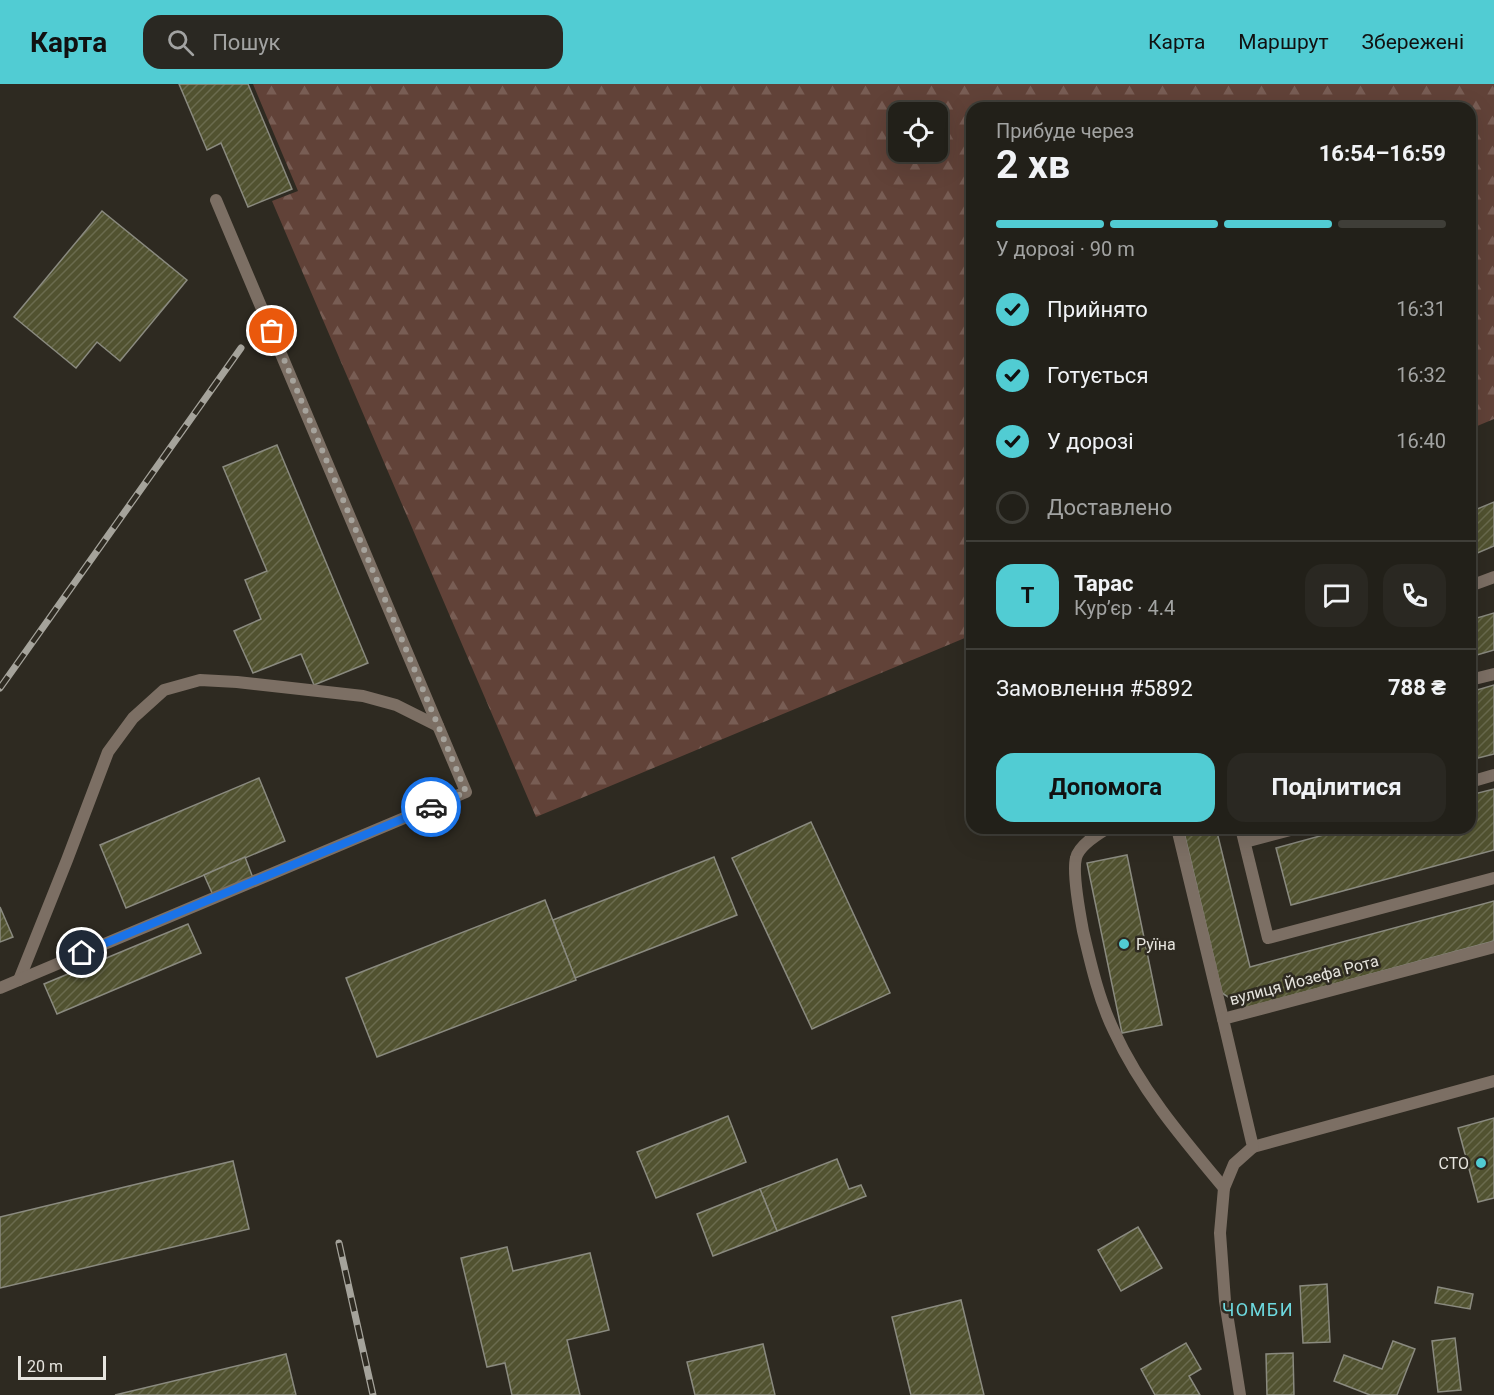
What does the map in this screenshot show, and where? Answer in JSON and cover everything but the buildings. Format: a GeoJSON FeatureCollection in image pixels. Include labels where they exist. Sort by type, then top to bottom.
{"type":"FeatureCollection","features":[{"type":"Feature","properties":{"kind":"street"},"geometry":{"type":"LineString","coordinates":[[0,988],[466,792],[216,200]]}},
{"type":"Feature","properties":{"kind":"street"},"geometry":{"type":"LineString","coordinates":[[1476,584],[1494,576]]}},
{"type":"Feature","properties":{"kind":"street"},"geometry":{"type":"LineString","coordinates":[[1476,678],[1494,674]]}},
{"type":"Feature","properties":{"kind":"street"},"geometry":{"type":"LineString","coordinates":[[19,980],[108,752],[133,718],[164,690],[200,680],[363,696],[396,705],[438,726]]}},
{"type":"Feature","properties":{"kind":"street"},"geometry":{"type":"LineString","coordinates":[[1476,780],[1494,775]]}},
{"type":"Feature","properties":{"kind":"street"},"geometry":{"type":"LineString","coordinates":[[1098,834],[1089,840],[1076,857],[1076,876],[1080,913],[1102,1001],[1113,1031],[1148,1092],[1182,1138],[1224,1188]]}},
{"type":"Feature","properties":{"kind":"street"},"geometry":{"type":"LineString","coordinates":[[1178,834],[1223,1019]]}},
{"type":"Feature","properties":{"kind":"street"},"geometry":{"type":"LineString","coordinates":[[1243,834],[1268,939],[1494,878]]}},
{"type":"Feature","properties":{"kind":"street"},"geometry":{"type":"LineString","coordinates":[[1245,842],[1275,834]]}},
{"type":"Feature","properties":{"kind":"street","name":"вулиця Йозефа Рота"},"geometry":{"type":"LineString","coordinates":[[1253,1147],[1223,1019],[1494,947]]}},
{"type":"Feature","properties":{"kind":"street"},"geometry":{"type":"LineString","coordinates":[[1240,1395],[1224,1289],[1220,1233],[1224,1188],[1234,1164],[1253,1147],[1494,1081]]}},
{"type":"Feature","properties":{"kind":"green space"},"geometry":{"type":"Polygon","coordinates":[[[253,84],[1494,84],[1494,419],[1476,426],[1476,102],[966,102],[966,638],[536,817],[272,201],[298,191],[253,84]]]}},
{"type":"Feature","properties":{"kind":"railway"},"geometry":{"type":"LineString","coordinates":[[0,688],[241,348]]}},
{"type":"Feature","properties":{"kind":"railway"},"geometry":{"type":"LineString","coordinates":[[339,1243],[373,1395]]}},
{"type":"Feature","properties":{"kind":"way so far"},"geometry":{"type":"LineString","coordinates":[[272,331],[466,792],[431,807]]}},
{"type":"Feature","properties":{"kind":"place","name":"Руїна"},"geometry":{"type":"Point","coordinates":[1124,944]}},
{"type":"Feature","properties":{"kind":"place","name":"СТО"},"geometry":{"type":"Point","coordinates":[1481,1163]}},
{"type":"Feature","properties":{"kind":"district","name":"ЧОМБИ"},"geometry":{"type":"Point","coordinates":[1258,1309]}},
{"type":"Feature","properties":{"kind":"route"},"geometry":{"type":"LineString","coordinates":[[82,953],[431,807]]}}]}
